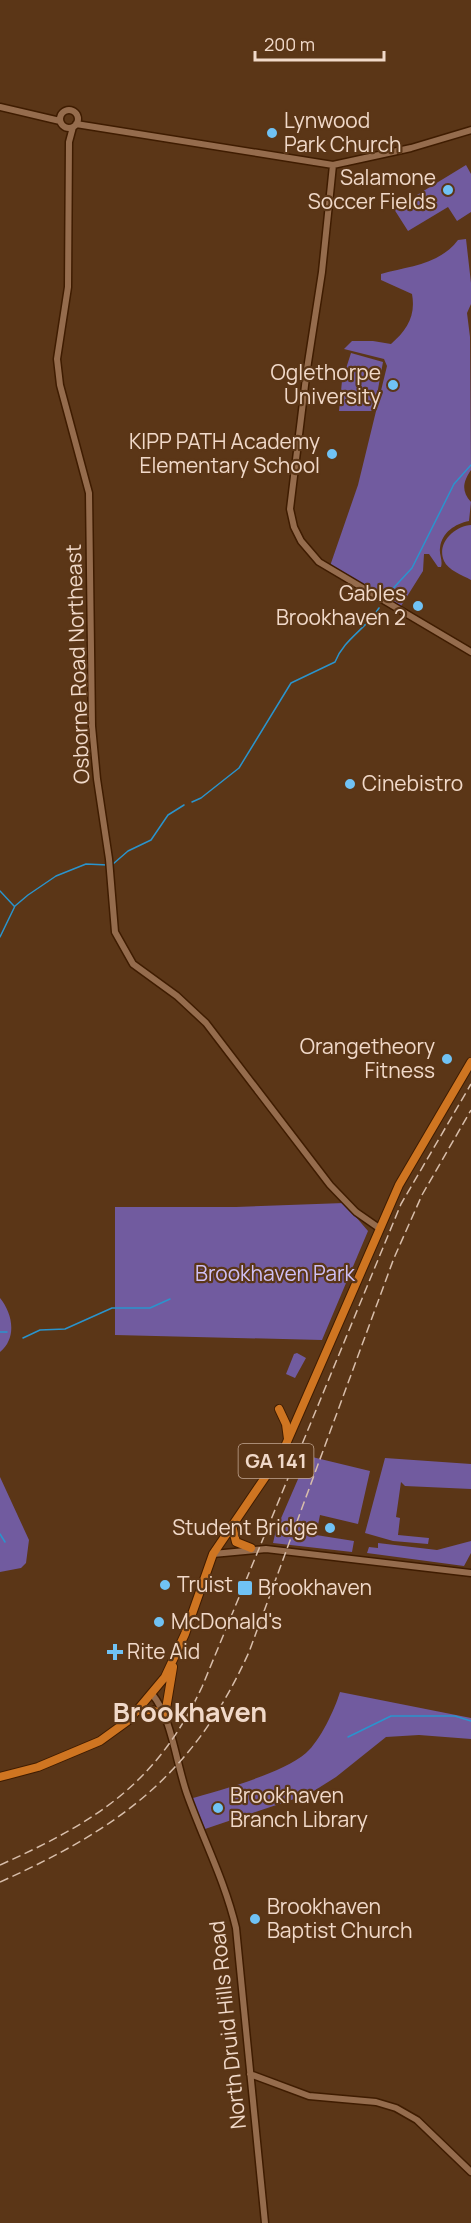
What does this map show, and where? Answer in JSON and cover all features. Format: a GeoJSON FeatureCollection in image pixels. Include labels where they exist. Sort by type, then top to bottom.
{"type":"FeatureCollection","features":[{"type":"Feature","properties":{"kind":"highway","name":"GA 141"},"geometry":{"type":"LineString","coordinates":[[0,1777],[32,1769],[79,1752],[108,1736],[138,1711],[165,1677],[174,1660],[213,1554],[288,1440],[399,1185],[471,1062]]}},
{"type":"Feature","properties":{"kind":"highway"},"geometry":{"type":"LineString","coordinates":[[279,1409],[286,1424],[288,1440]]}},
{"type":"Feature","properties":{"kind":"highway"},"geometry":{"type":"LineString","coordinates":[[232,1525],[236,1542],[251,1548]]}},
{"type":"Feature","properties":{"kind":"highway"},"geometry":{"type":"LineString","coordinates":[[138,1711],[152,1710],[165,1715],[174,1660]]}},
{"type":"Feature","properties":{"kind":"street"},"geometry":{"type":"LineString","coordinates":[[0,107],[46,116],[62,123],[75,123],[233,151],[333,165],[434,142],[471,130]]}},
{"type":"Feature","properties":{"kind":"street"},"geometry":{"type":"LineString","coordinates":[[46,116],[72,111],[75,123]]}},
{"type":"Feature","properties":{"kind":"street"},"geometry":{"type":"LineString","coordinates":[[62,123],[63,113]]}},
{"type":"Feature","properties":{"kind":"street","name":"Osborne Road Northeast"},"geometry":{"type":"LineString","coordinates":[[62,123],[69,142]]}},
{"type":"Feature","properties":{"kind":"street","name":"Osborne Road Northeast"},"geometry":{"type":"LineString","coordinates":[[75,123],[69,142],[68,287],[57,359],[60,384],[89,493],[93,737],[111,876],[115,932],[126,956],[142,973],[195,1010],[279,1115],[330,1185],[356,1212],[379,1228]]}},
{"type":"Feature","properties":{"kind":"street"},"geometry":{"type":"LineString","coordinates":[[333,165],[322,275],[307,369],[290,515],[301,542],[319,562],[471,652]]}},
{"type":"Feature","properties":{"kind":"street"},"geometry":{"type":"LineString","coordinates":[[213,1554],[251,1548],[471,1573]]}},
{"type":"Feature","properties":{"kind":"street","name":"North Druid Hills Road"},"geometry":{"type":"LineString","coordinates":[[152,1694],[165,1715],[189,1799],[232,1908],[241,1963],[265,2223]]}},
{"type":"Feature","properties":{"kind":"street"},"geometry":{"type":"LineString","coordinates":[[250,2074],[309,2096],[376,2102],[396,2108],[417,2120],[471,2172]]}},
{"type":"Feature","properties":{"kind":"green space","name":"Salamone Soccer Fields"},"geometry":{"type":"Polygon","coordinates":[[[466,165],[471,174],[471,212],[457,221],[448,207],[408,231],[394,209],[466,165]]]}},
{"type":"Feature","properties":{"kind":"green space"},"geometry":{"type":"Polygon","coordinates":[[[466,239],[471,283],[471,304],[467,313],[470,337],[471,470],[464,486],[471,502],[469,521],[454,527],[443,537],[440,548],[441,567],[438,567],[429,554],[424,554],[423,571],[401,606],[330,566],[358,485],[387,366],[384,359],[344,349],[352,341],[391,344],[409,322],[413,309],[412,294],[381,280],[381,274],[433,260],[458,240],[466,239]]]}},
{"type":"Feature","properties":{"kind":"green space"},"geometry":{"type":"Polygon","coordinates":[[[351,353],[383,362],[374,411],[339,411],[342,381],[351,353]]]}},
{"type":"Feature","properties":{"kind":"green space"},"geometry":{"type":"Polygon","coordinates":[[[471,525],[471,580],[449,567],[442,554],[445,542],[453,532],[471,525]]]}},
{"type":"Feature","properties":{"kind":"green space","name":"Brookhaven Park"},"geometry":{"type":"Polygon","coordinates":[[[344,1203],[368,1231],[322,1340],[115,1335],[115,1207],[236,1207],[344,1203]]]}},
{"type":"Feature","properties":{"kind":"green space"},"geometry":{"type":"Polygon","coordinates":[[[0,1298],[8,1311],[11,1333],[0,1352],[0,1298]]]}},
{"type":"Feature","properties":{"kind":"green space"},"geometry":{"type":"Polygon","coordinates":[[[297,1353],[306,1358],[295,1378],[286,1374],[294,1354],[297,1353]]]}},
{"type":"Feature","properties":{"kind":"green space"},"geometry":{"type":"Polygon","coordinates":[[[308,1456],[370,1471],[358,1524],[320,1515],[316,1535],[354,1541],[352,1552],[273,1543],[276,1530],[308,1456]]]}},
{"type":"Feature","properties":{"kind":"green space"},"geometry":{"type":"Polygon","coordinates":[[[385,1458],[471,1464],[471,1489],[405,1486],[401,1482],[396,1517],[400,1518],[398,1535],[429,1538],[428,1544],[393,1541],[365,1533],[385,1458]]]}},
{"type":"Feature","properties":{"kind":"green space"},"geometry":{"type":"Polygon","coordinates":[[[0,1477],[29,1540],[26,1563],[21,1568],[0,1572],[0,1477]]]}},
{"type":"Feature","properties":{"kind":"green space"},"geometry":{"type":"Polygon","coordinates":[[[471,1541],[471,1553],[464,1566],[367,1553],[369,1547],[378,1548],[378,1543],[437,1550],[471,1541]]]}},
{"type":"Feature","properties":{"kind":"green space"},"geometry":{"type":"Polygon","coordinates":[[[340,1692],[471,1718],[471,1739],[419,1735],[386,1737],[336,1777],[309,1794],[205,1829],[189,1799],[233,1786],[295,1761],[317,1741],[335,1707],[340,1692]]]}},
{"type":"Feature","properties":{"kind":"waterway"},"geometry":{"type":"LineString","coordinates":[[386,596],[412,568],[454,484],[471,465]]}},
{"type":"Feature","properties":{"kind":"waterway"},"geometry":{"type":"LineString","coordinates":[[192,802],[201,798],[239,768],[291,683],[335,662],[349,640],[379,608]]}},
{"type":"Feature","properties":{"kind":"waterway"},"geometry":{"type":"LineString","coordinates":[[113,864],[128,851],[151,840],[168,815],[184,805]]}},
{"type":"Feature","properties":{"kind":"waterway"},"geometry":{"type":"LineString","coordinates":[[0,937],[15,906],[56,876],[86,864],[108,865]]}},
{"type":"Feature","properties":{"kind":"waterway"},"geometry":{"type":"LineString","coordinates":[[0,891],[14,906]]}},
{"type":"Feature","properties":{"kind":"waterway"},"geometry":{"type":"LineString","coordinates":[[23,1338],[40,1330],[65,1329],[112,1308],[150,1308],[170,1299]]}},
{"type":"Feature","properties":{"kind":"waterway"},"geometry":{"type":"LineString","coordinates":[[0,1332],[7,1332]]}},
{"type":"Feature","properties":{"kind":"waterway"},"geometry":{"type":"LineString","coordinates":[[0,1534],[5,1542]]}},
{"type":"Feature","properties":{"kind":"waterway"},"geometry":{"type":"LineString","coordinates":[[348,1737],[391,1716],[455,1716],[471,1721]]}},
{"type":"Feature","properties":{"kind":"railway"},"geometry":{"type":"LineString","coordinates":[[0,1865],[65,1833],[94,1816],[119,1797],[143,1775],[184,1721],[202,1687],[401,1204],[471,1084]]}},
{"type":"Feature","properties":{"kind":"railway"},"geometry":{"type":"LineString","coordinates":[[0,1882],[43,1862],[82,1840],[117,1818],[149,1793],[178,1764],[204,1732],[227,1695],[249,1652],[394,1258],[422,1195],[471,1110]]}},
{"type":"Feature","properties":{"kind":"place","name":"Lynwood Park Church"},"geometry":{"type":"Point","coordinates":[272,133]}},
{"type":"Feature","properties":{"kind":"place","name":"Salamone Soccer Fields"},"geometry":{"type":"Point","coordinates":[448,190]}},
{"type":"Feature","properties":{"kind":"place","name":"Oglethorpe University"},"geometry":{"type":"Point","coordinates":[393,385]}},
{"type":"Feature","properties":{"kind":"place","name":"KIPP PATH Academy Elementary School"},"geometry":{"type":"Point","coordinates":[332,454]}},
{"type":"Feature","properties":{"kind":"place","name":"Gables Brookhaven 2"},"geometry":{"type":"Point","coordinates":[418,606]}},
{"type":"Feature","properties":{"kind":"place","name":"Cinebistro"},"geometry":{"type":"Point","coordinates":[350,784]}},
{"type":"Feature","properties":{"kind":"place","name":"Orangetheory Fitness"},"geometry":{"type":"Point","coordinates":[447,1059]}},
{"type":"Feature","properties":{"kind":"place","name":"Student Bridge"},"geometry":{"type":"Point","coordinates":[330,1528]}},
{"type":"Feature","properties":{"kind":"place","name":"Truist"},"geometry":{"type":"Point","coordinates":[165,1585]}},
{"type":"Feature","properties":{"kind":"place","name":"Brookhaven"},"geometry":{"type":"Point","coordinates":[245,1588]}},
{"type":"Feature","properties":{"kind":"place","name":"McDonald's"},"geometry":{"type":"Point","coordinates":[159,1622]}},
{"type":"Feature","properties":{"kind":"place","name":"Rite Aid"},"geometry":{"type":"Point","coordinates":[115,1652]}},
{"type":"Feature","properties":{"kind":"place","name":"Brookhaven Branch Library"},"geometry":{"type":"Point","coordinates":[218,1808]}},
{"type":"Feature","properties":{"kind":"place","name":"Brookhaven Baptist Church"},"geometry":{"type":"Point","coordinates":[255,1919]}},
{"type":"Feature","properties":{"kind":"district","name":"Brookhaven"},"geometry":{"type":"Point","coordinates":[190,1713]}}]}
